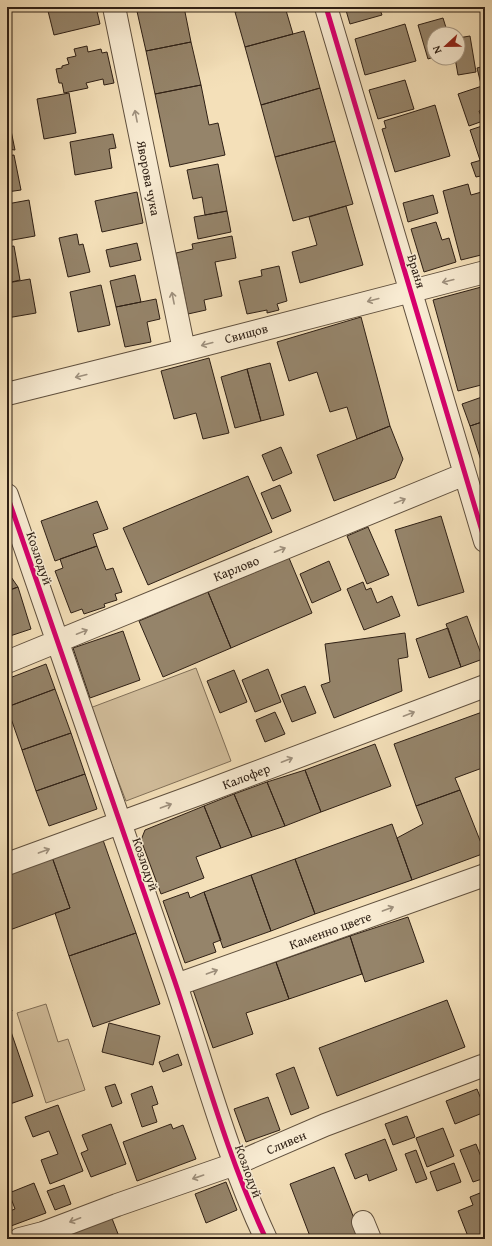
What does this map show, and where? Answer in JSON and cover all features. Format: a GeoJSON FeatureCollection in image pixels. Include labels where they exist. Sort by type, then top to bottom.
{"type":"FeatureCollection","features":[{"type":"Feature","properties":{"kind":"street","name":"Яворова чука"},"geometry":{"type":"LineString","coordinates":[[114,7],[184,350]]}},
{"type":"Feature","properties":{"kind":"street","name":"Враня"},"geometry":{"type":"LineString","coordinates":[[326,7],[485,541]]}},
{"type":"Feature","properties":{"kind":"street","name":"Свищов"},"geometry":{"type":"LineString","coordinates":[[7,394],[485,272]]}},
{"type":"Feature","properties":{"kind":"street","name":"Карлово"},"geometry":{"type":"LineString","coordinates":[[7,662],[465,474]]}},
{"type":"Feature","properties":{"kind":"street","name":"Козлодуй"},"geometry":{"type":"LineString","coordinates":[[7,495],[176,985],[235,1164],[253,1211],[266,1239]]}},
{"type":"Feature","properties":{"kind":"street","name":"Калофер"},"geometry":{"type":"LineString","coordinates":[[7,864],[485,686]]}},
{"type":"Feature","properties":{"kind":"street","name":"Каменно цвете"},"geometry":{"type":"LineString","coordinates":[[176,985],[485,875]]}},
{"type":"Feature","properties":{"kind":"street","name":"Сливен"},"geometry":{"type":"LineString","coordinates":[[20,1239],[43,1233],[117,1205],[235,1164],[325,1126],[482,1066]]}},
{"type":"Feature","properties":{"kind":"shaded area"},"geometry":{"type":"Polygon","coordinates":[[[196,668],[231,761],[126,801],[90,708],[196,668]]]}},
{"type":"Feature","properties":{"kind":"shaded area"},"geometry":{"type":"Polygon","coordinates":[[[46,1004],[58,1042],[68,1039],[85,1090],[46,1103],[17,1013],[46,1004]]]}},
{"type":"Feature","properties":{"kind":"building"},"geometry":{"type":"Polygon","coordinates":[[[47,7],[96,7],[100,24],[54,35],[47,7]]]}},
{"type":"Feature","properties":{"kind":"building"},"geometry":{"type":"Polygon","coordinates":[[[136,7],[184,7],[191,42],[146,51],[136,7]]]}},
{"type":"Feature","properties":{"kind":"building"},"geometry":{"type":"Polygon","coordinates":[[[234,7],[254,7],[235,12],[234,7]]]}},
{"type":"Feature","properties":{"kind":"building"},"geometry":{"type":"Polygon","coordinates":[[[254,7],[285,7],[293,34],[245,47],[235,12],[254,7]]]}},
{"type":"Feature","properties":{"kind":"building"},"geometry":{"type":"Polygon","coordinates":[[[345,7],[379,7],[382,15],[350,24],[345,7]]]}},
{"type":"Feature","properties":{"kind":"building"},"geometry":{"type":"Polygon","coordinates":[[[443,18],[446,26],[426,26],[426,52],[418,25],[443,18]]]}},
{"type":"Feature","properties":{"kind":"building"},"geometry":{"type":"Polygon","coordinates":[[[405,24],[416,61],[365,75],[355,39],[405,24]]]}},
{"type":"Feature","properties":{"kind":"building"},"geometry":{"type":"Polygon","coordinates":[[[304,31],[320,88],[261,105],[245,47],[304,31]]]}},
{"type":"Feature","properties":{"kind":"building"},"geometry":{"type":"Polygon","coordinates":[[[470,36],[476,72],[458,75],[456,66],[466,66],[466,37],[470,36]]]}},
{"type":"Feature","properties":{"kind":"building"},"geometry":{"type":"Polygon","coordinates":[[[191,42],[201,85],[155,94],[146,51],[191,42]]]}},
{"type":"Feature","properties":{"kind":"building"},"geometry":{"type":"Polygon","coordinates":[[[87,46],[88,52],[101,49],[102,53],[107,52],[114,83],[104,85],[103,79],[86,83],[88,88],[64,93],[62,83],[59,83],[56,69],[62,68],[62,66],[69,64],[67,58],[76,56],[74,49],[87,46]]]}},
{"type":"Feature","properties":{"kind":"building"},"geometry":{"type":"Polygon","coordinates":[[[485,66],[485,83],[481,84],[477,68],[485,66]]]}},
{"type":"Feature","properties":{"kind":"building"},"geometry":{"type":"Polygon","coordinates":[[[405,80],[414,109],[378,119],[369,90],[405,80]]]}},
{"type":"Feature","properties":{"kind":"building"},"geometry":{"type":"Polygon","coordinates":[[[201,85],[209,125],[218,123],[225,155],[170,167],[155,94],[201,85]]]}},
{"type":"Feature","properties":{"kind":"building"},"geometry":{"type":"Polygon","coordinates":[[[485,85],[485,109],[479,111],[483,121],[469,126],[458,94],[485,85]]]}},
{"type":"Feature","properties":{"kind":"building"},"geometry":{"type":"Polygon","coordinates":[[[320,88],[335,141],[275,157],[261,105],[320,88]]]}},
{"type":"Feature","properties":{"kind":"building"},"geometry":{"type":"Polygon","coordinates":[[[69,93],[76,133],[44,139],[37,99],[69,93]]]}},
{"type":"Feature","properties":{"kind":"building"},"geometry":{"type":"Polygon","coordinates":[[[435,105],[450,156],[395,172],[382,129],[386,128],[384,121],[435,105]]]}},
{"type":"Feature","properties":{"kind":"building"},"geometry":{"type":"Polygon","coordinates":[[[7,111],[15,150],[7,149],[7,111]]]}},
{"type":"Feature","properties":{"kind":"building"},"geometry":{"type":"Polygon","coordinates":[[[485,125],[485,159],[480,160],[470,130],[485,125]]]}},
{"type":"Feature","properties":{"kind":"building"},"geometry":{"type":"Polygon","coordinates":[[[113,134],[116,148],[109,149],[112,168],[75,175],[70,142],[113,134]]]}},
{"type":"Feature","properties":{"kind":"building"},"geometry":{"type":"Polygon","coordinates":[[[335,141],[353,204],[293,221],[275,157],[335,141]]]}},
{"type":"Feature","properties":{"kind":"building"},"geometry":{"type":"Polygon","coordinates":[[[14,155],[21,190],[7,192],[7,156],[14,155]]]}},
{"type":"Feature","properties":{"kind":"building"},"geometry":{"type":"Polygon","coordinates":[[[485,159],[485,175],[476,177],[471,163],[485,159]]]}},
{"type":"Feature","properties":{"kind":"building"},"geometry":{"type":"Polygon","coordinates":[[[218,164],[227,211],[205,215],[202,197],[193,199],[187,170],[218,164]]]}},
{"type":"Feature","properties":{"kind":"building"},"geometry":{"type":"Polygon","coordinates":[[[468,184],[471,195],[485,191],[485,235],[481,236],[485,254],[461,260],[443,191],[468,184]]]}},
{"type":"Feature","properties":{"kind":"building"},"geometry":{"type":"Polygon","coordinates":[[[137,192],[143,223],[102,232],[95,201],[137,192]]]}},
{"type":"Feature","properties":{"kind":"building"},"geometry":{"type":"Polygon","coordinates":[[[433,195],[438,213],[408,222],[403,203],[433,195]]]}},
{"type":"Feature","properties":{"kind":"building"},"geometry":{"type":"Polygon","coordinates":[[[29,200],[35,236],[7,241],[7,204],[29,200]]]}},
{"type":"Feature","properties":{"kind":"building"},"geometry":{"type":"Polygon","coordinates":[[[346,206],[363,265],[300,283],[292,252],[317,245],[309,217],[346,206]]]}},
{"type":"Feature","properties":{"kind":"building"},"geometry":{"type":"Polygon","coordinates":[[[227,211],[231,232],[198,239],[194,217],[227,211]]]}},
{"type":"Feature","properties":{"kind":"building"},"geometry":{"type":"Polygon","coordinates":[[[436,222],[442,240],[449,238],[456,262],[424,272],[411,229],[436,222]]]}},
{"type":"Feature","properties":{"kind":"building"},"geometry":{"type":"Polygon","coordinates":[[[77,234],[79,245],[83,244],[90,272],[68,277],[59,238],[77,234]]]}},
{"type":"Feature","properties":{"kind":"building"},"geometry":{"type":"Polygon","coordinates":[[[232,236],[236,258],[215,262],[222,296],[204,300],[206,310],[188,314],[176,253],[193,249],[192,244],[232,236]]]}},
{"type":"Feature","properties":{"kind":"building"},"geometry":{"type":"Polygon","coordinates":[[[137,243],[141,260],[110,267],[106,250],[137,243]]]}},
{"type":"Feature","properties":{"kind":"building"},"geometry":{"type":"Polygon","coordinates":[[[14,246],[20,280],[7,283],[7,247],[14,246]]]}},
{"type":"Feature","properties":{"kind":"building"},"geometry":{"type":"Polygon","coordinates":[[[279,266],[287,301],[277,304],[279,310],[267,313],[267,310],[247,314],[239,281],[262,276],[261,270],[279,266]]]}},
{"type":"Feature","properties":{"kind":"building"},"geometry":{"type":"Polygon","coordinates":[[[135,275],[141,302],[116,307],[110,281],[135,275]]]}},
{"type":"Feature","properties":{"kind":"building"},"geometry":{"type":"Polygon","coordinates":[[[30,279],[36,313],[7,318],[7,283],[30,279]]]}},
{"type":"Feature","properties":{"kind":"building"},"geometry":{"type":"Polygon","coordinates":[[[101,285],[110,325],[78,332],[70,292],[101,285]]]}},
{"type":"Feature","properties":{"kind":"building"},"geometry":{"type":"Polygon","coordinates":[[[485,286],[485,384],[458,391],[433,300],[485,286]]]}},
{"type":"Feature","properties":{"kind":"building"},"geometry":{"type":"Polygon","coordinates":[[[156,299],[160,319],[147,322],[151,342],[125,347],[116,307],[156,299]]]}},
{"type":"Feature","properties":{"kind":"building"},"geometry":{"type":"Polygon","coordinates":[[[361,317],[390,426],[357,439],[347,407],[330,412],[317,372],[289,381],[277,342],[361,317]]]}},
{"type":"Feature","properties":{"kind":"building"},"geometry":{"type":"Polygon","coordinates":[[[209,358],[229,433],[203,439],[196,413],[174,419],[161,371],[209,358]]]}},
{"type":"Feature","properties":{"kind":"building"},"geometry":{"type":"Polygon","coordinates":[[[270,363],[284,415],[261,421],[247,369],[270,363]]]}},
{"type":"Feature","properties":{"kind":"building"},"geometry":{"type":"Polygon","coordinates":[[[247,369],[261,421],[235,428],[221,377],[247,369]]]}},
{"type":"Feature","properties":{"kind":"building"},"geometry":{"type":"Polygon","coordinates":[[[482,397],[485,404],[485,421],[470,426],[462,404],[482,397]]]}},
{"type":"Feature","properties":{"kind":"building"},"geometry":{"type":"Polygon","coordinates":[[[485,421],[485,470],[484,470],[470,426],[485,421]]]}},
{"type":"Feature","properties":{"kind":"building"},"geometry":{"type":"Polygon","coordinates":[[[390,426],[403,459],[395,478],[334,501],[317,455],[390,426]]]}},
{"type":"Feature","properties":{"kind":"building"},"geometry":{"type":"Polygon","coordinates":[[[281,447],[292,473],[273,481],[262,455],[281,447]]]}},
{"type":"Feature","properties":{"kind":"building"},"geometry":{"type":"Polygon","coordinates":[[[248,476],[272,532],[148,585],[123,528],[248,476]]]}},
{"type":"Feature","properties":{"kind":"building"},"geometry":{"type":"Polygon","coordinates":[[[280,485],[291,511],[272,519],[261,493],[280,485]]]}},
{"type":"Feature","properties":{"kind":"building"},"geometry":{"type":"Polygon","coordinates":[[[97,501],[108,529],[93,534],[97,546],[55,561],[41,521],[97,501]]]}},
{"type":"Feature","properties":{"kind":"building"},"geometry":{"type":"Polygon","coordinates":[[[441,516],[464,592],[418,606],[395,530],[441,516]]]}},
{"type":"Feature","properties":{"kind":"building"},"geometry":{"type":"Polygon","coordinates":[[[368,527],[389,575],[367,584],[347,536],[368,527]]]}},
{"type":"Feature","properties":{"kind":"building"},"geometry":{"type":"Polygon","coordinates":[[[97,546],[106,570],[113,568],[122,592],[115,594],[117,600],[104,604],[105,607],[84,614],[82,609],[71,613],[55,571],[63,568],[60,559],[97,546]]]}},
{"type":"Feature","properties":{"kind":"building"},"geometry":{"type":"Polygon","coordinates":[[[289,558],[312,613],[231,648],[208,592],[289,558]]]}},
{"type":"Feature","properties":{"kind":"building"},"geometry":{"type":"Polygon","coordinates":[[[329,561],[341,590],[312,603],[300,574],[329,561]]]}},
{"type":"Feature","properties":{"kind":"building"},"geometry":{"type":"Polygon","coordinates":[[[7,568],[9,574],[18,587],[7,591],[7,568]]]}},
{"type":"Feature","properties":{"kind":"building"},"geometry":{"type":"Polygon","coordinates":[[[363,582],[366,590],[371,588],[377,603],[392,596],[400,616],[364,630],[347,589],[363,582]]]}},
{"type":"Feature","properties":{"kind":"building"},"geometry":{"type":"Polygon","coordinates":[[[18,587],[31,629],[7,637],[7,591],[18,587]]]}},
{"type":"Feature","properties":{"kind":"building"},"geometry":{"type":"Polygon","coordinates":[[[208,592],[231,648],[163,677],[139,621],[208,592]]]}},
{"type":"Feature","properties":{"kind":"building"},"geometry":{"type":"Polygon","coordinates":[[[467,616],[483,659],[461,667],[446,624],[467,616]]]}},
{"type":"Feature","properties":{"kind":"building"},"geometry":{"type":"Polygon","coordinates":[[[448,628],[461,667],[429,678],[416,639],[448,628]]]}},
{"type":"Feature","properties":{"kind":"building"},"geometry":{"type":"Polygon","coordinates":[[[123,631],[140,680],[90,698],[73,648],[123,631]]]}},
{"type":"Feature","properties":{"kind":"building"},"geometry":{"type":"Polygon","coordinates":[[[405,633],[408,657],[398,659],[402,691],[334,718],[321,685],[330,682],[325,644],[405,633]]]}},
{"type":"Feature","properties":{"kind":"building"},"geometry":{"type":"Polygon","coordinates":[[[46,664],[55,689],[7,707],[7,679],[46,664]]]}},
{"type":"Feature","properties":{"kind":"building"},"geometry":{"type":"Polygon","coordinates":[[[268,669],[281,702],[255,712],[242,680],[268,669]]]}},
{"type":"Feature","properties":{"kind":"building"},"geometry":{"type":"Polygon","coordinates":[[[234,670],[247,702],[220,713],[207,681],[234,670]]]}},
{"type":"Feature","properties":{"kind":"building"},"geometry":{"type":"Polygon","coordinates":[[[305,686],[316,713],[292,722],[281,695],[305,686]]]}},
{"type":"Feature","properties":{"kind":"building"},"geometry":{"type":"Polygon","coordinates":[[[55,689],[71,733],[22,750],[7,707],[55,689]]]}},
{"type":"Feature","properties":{"kind":"building"},"geometry":{"type":"Polygon","coordinates":[[[485,711],[485,767],[455,778],[460,790],[416,806],[394,744],[485,711]]]}},
{"type":"Feature","properties":{"kind":"building"},"geometry":{"type":"Polygon","coordinates":[[[275,712],[285,734],[265,742],[256,720],[275,712]]]}},
{"type":"Feature","properties":{"kind":"building"},"geometry":{"type":"Polygon","coordinates":[[[71,733],[85,774],[36,791],[22,750],[71,733]]]}},
{"type":"Feature","properties":{"kind":"building"},"geometry":{"type":"Polygon","coordinates":[[[375,744],[391,786],[321,812],[305,770],[375,744]]]}},
{"type":"Feature","properties":{"kind":"building"},"geometry":{"type":"Polygon","coordinates":[[[305,770],[321,812],[285,826],[267,782],[305,770]]]}},
{"type":"Feature","properties":{"kind":"building"},"geometry":{"type":"Polygon","coordinates":[[[85,774],[97,809],[49,826],[36,791],[85,774]]]}},
{"type":"Feature","properties":{"kind":"building"},"geometry":{"type":"Polygon","coordinates":[[[267,782],[285,826],[252,837],[234,794],[267,782]]]}},
{"type":"Feature","properties":{"kind":"building"},"geometry":{"type":"Polygon","coordinates":[[[460,790],[485,853],[412,880],[397,838],[423,824],[416,806],[460,790]]]}},
{"type":"Feature","properties":{"kind":"building"},"geometry":{"type":"Polygon","coordinates":[[[234,794],[252,837],[221,848],[204,806],[234,794]]]}},
{"type":"Feature","properties":{"kind":"building"},"geometry":{"type":"Polygon","coordinates":[[[204,806],[221,848],[196,857],[204,878],[161,894],[141,840],[145,830],[204,806]]]}},
{"type":"Feature","properties":{"kind":"building"},"geometry":{"type":"Polygon","coordinates":[[[392,824],[412,880],[315,914],[295,859],[392,824]]]}},
{"type":"Feature","properties":{"kind":"building"},"geometry":{"type":"Polygon","coordinates":[[[103,840],[136,933],[69,956],[55,913],[70,908],[52,857],[103,840]]]}},
{"type":"Feature","properties":{"kind":"building"},"geometry":{"type":"Polygon","coordinates":[[[52,857],[70,908],[7,931],[7,873],[52,857]]]}},
{"type":"Feature","properties":{"kind":"building"},"geometry":{"type":"Polygon","coordinates":[[[295,859],[315,914],[271,931],[251,875],[295,859]]]}},
{"type":"Feature","properties":{"kind":"building"},"geometry":{"type":"Polygon","coordinates":[[[251,875],[271,931],[223,948],[204,892],[251,875]]]}},
{"type":"Feature","properties":{"kind":"building"},"geometry":{"type":"Polygon","coordinates":[[[188,892],[190,898],[204,892],[221,940],[213,943],[216,952],[185,963],[163,901],[188,892]]]}},
{"type":"Feature","properties":{"kind":"building"},"geometry":{"type":"Polygon","coordinates":[[[408,917],[424,962],[365,982],[350,936],[408,917]]]}},
{"type":"Feature","properties":{"kind":"building"},"geometry":{"type":"Polygon","coordinates":[[[136,933],[160,1004],[93,1027],[69,956],[136,933]]]}},
{"type":"Feature","properties":{"kind":"building"},"geometry":{"type":"Polygon","coordinates":[[[350,936],[362,974],[289,999],[276,962],[350,936]]]}},
{"type":"Feature","properties":{"kind":"building"},"geometry":{"type":"Polygon","coordinates":[[[276,962],[289,999],[246,1013],[253,1034],[213,1048],[193,990],[276,962]]]}},
{"type":"Feature","properties":{"kind":"building"},"geometry":{"type":"Polygon","coordinates":[[[7,997],[12,1011],[7,1013],[7,997]]]}},
{"type":"Feature","properties":{"kind":"building"},"geometry":{"type":"Polygon","coordinates":[[[447,1000],[465,1047],[337,1096],[319,1048],[447,1000]]]}},
{"type":"Feature","properties":{"kind":"building"},"geometry":{"type":"Polygon","coordinates":[[[7,1020],[33,1096],[7,1105],[7,1020]]]}},
{"type":"Feature","properties":{"kind":"building"},"geometry":{"type":"Polygon","coordinates":[[[109,1023],[160,1036],[153,1065],[102,1052],[109,1023]]]}},
{"type":"Feature","properties":{"kind":"building"},"geometry":{"type":"Polygon","coordinates":[[[178,1054],[182,1065],[163,1072],[159,1062],[178,1054]]]}},
{"type":"Feature","properties":{"kind":"building"},"geometry":{"type":"Polygon","coordinates":[[[294,1067],[309,1108],[291,1115],[276,1074],[294,1067]]]}},
{"type":"Feature","properties":{"kind":"building"},"geometry":{"type":"Polygon","coordinates":[[[115,1084],[122,1103],[112,1107],[105,1087],[115,1084]]]}},
{"type":"Feature","properties":{"kind":"building"},"geometry":{"type":"Polygon","coordinates":[[[152,1086],[158,1104],[152,1106],[157,1122],[142,1127],[131,1094],[152,1086]]]}},
{"type":"Feature","properties":{"kind":"building"},"geometry":{"type":"Polygon","coordinates":[[[477,1089],[485,1112],[455,1124],[446,1101],[477,1089]]]}},
{"type":"Feature","properties":{"kind":"building"},"geometry":{"type":"Polygon","coordinates":[[[268,1097],[280,1130],[246,1142],[234,1109],[268,1097]]]}},
{"type":"Feature","properties":{"kind":"building"},"geometry":{"type":"Polygon","coordinates":[[[58,1105],[83,1171],[50,1184],[41,1160],[58,1154],[49,1131],[33,1137],[25,1117],[58,1105]]]}},
{"type":"Feature","properties":{"kind":"building"},"geometry":{"type":"Polygon","coordinates":[[[407,1116],[415,1137],[393,1145],[385,1124],[407,1116]]]}},
{"type":"Feature","properties":{"kind":"building"},"geometry":{"type":"Polygon","coordinates":[[[111,1124],[126,1164],[91,1177],[81,1153],[88,1150],[82,1135],[111,1124]]]}},
{"type":"Feature","properties":{"kind":"building"},"geometry":{"type":"Polygon","coordinates":[[[171,1124],[173,1129],[183,1125],[196,1159],[137,1181],[123,1142],[171,1124]]]}},
{"type":"Feature","properties":{"kind":"building"},"geometry":{"type":"Polygon","coordinates":[[[443,1128],[454,1156],[427,1167],[416,1138],[443,1128]]]}},
{"type":"Feature","properties":{"kind":"building"},"geometry":{"type":"Polygon","coordinates":[[[385,1139],[397,1170],[369,1181],[367,1174],[355,1179],[345,1154],[385,1139]]]}},
{"type":"Feature","properties":{"kind":"building"},"geometry":{"type":"Polygon","coordinates":[[[476,1144],[485,1167],[485,1178],[473,1182],[460,1150],[476,1144]]]}},
{"type":"Feature","properties":{"kind":"building"},"geometry":{"type":"Polygon","coordinates":[[[416,1150],[427,1179],[416,1183],[405,1154],[416,1150]]]}},
{"type":"Feature","properties":{"kind":"building"},"geometry":{"type":"Polygon","coordinates":[[[454,1163],[461,1182],[437,1191],[430,1172],[454,1163]]]}},
{"type":"Feature","properties":{"kind":"building"},"geometry":{"type":"Polygon","coordinates":[[[334,1167],[362,1239],[311,1239],[290,1184],[334,1167]]]}},
{"type":"Feature","properties":{"kind":"building"},"geometry":{"type":"Polygon","coordinates":[[[226,1182],[237,1210],[206,1223],[195,1194],[226,1182]]]}},
{"type":"Feature","properties":{"kind":"building"},"geometry":{"type":"Polygon","coordinates":[[[34,1183],[46,1213],[11,1226],[7,1212],[15,1209],[9,1193],[34,1183]]]}},
{"type":"Feature","properties":{"kind":"building"},"geometry":{"type":"Polygon","coordinates":[[[64,1185],[71,1204],[55,1210],[47,1191],[64,1185]]]}},
{"type":"Feature","properties":{"kind":"building"},"geometry":{"type":"Polygon","coordinates":[[[480,1193],[485,1206],[485,1239],[469,1239],[458,1211],[473,1205],[470,1197],[480,1193]]]}},
{"type":"Feature","properties":{"kind":"building"},"geometry":{"type":"Polygon","coordinates":[[[111,1216],[120,1239],[53,1239],[111,1216]]]}},
{"type":"Feature","properties":{"kind":"cycle path"},"geometry":{"type":"LineString","coordinates":[[326,7],[485,541]]}},
{"type":"Feature","properties":{"kind":"cycle path"},"geometry":{"type":"LineString","coordinates":[[7,495],[175,982],[239,1176],[266,1239]]}}]}
